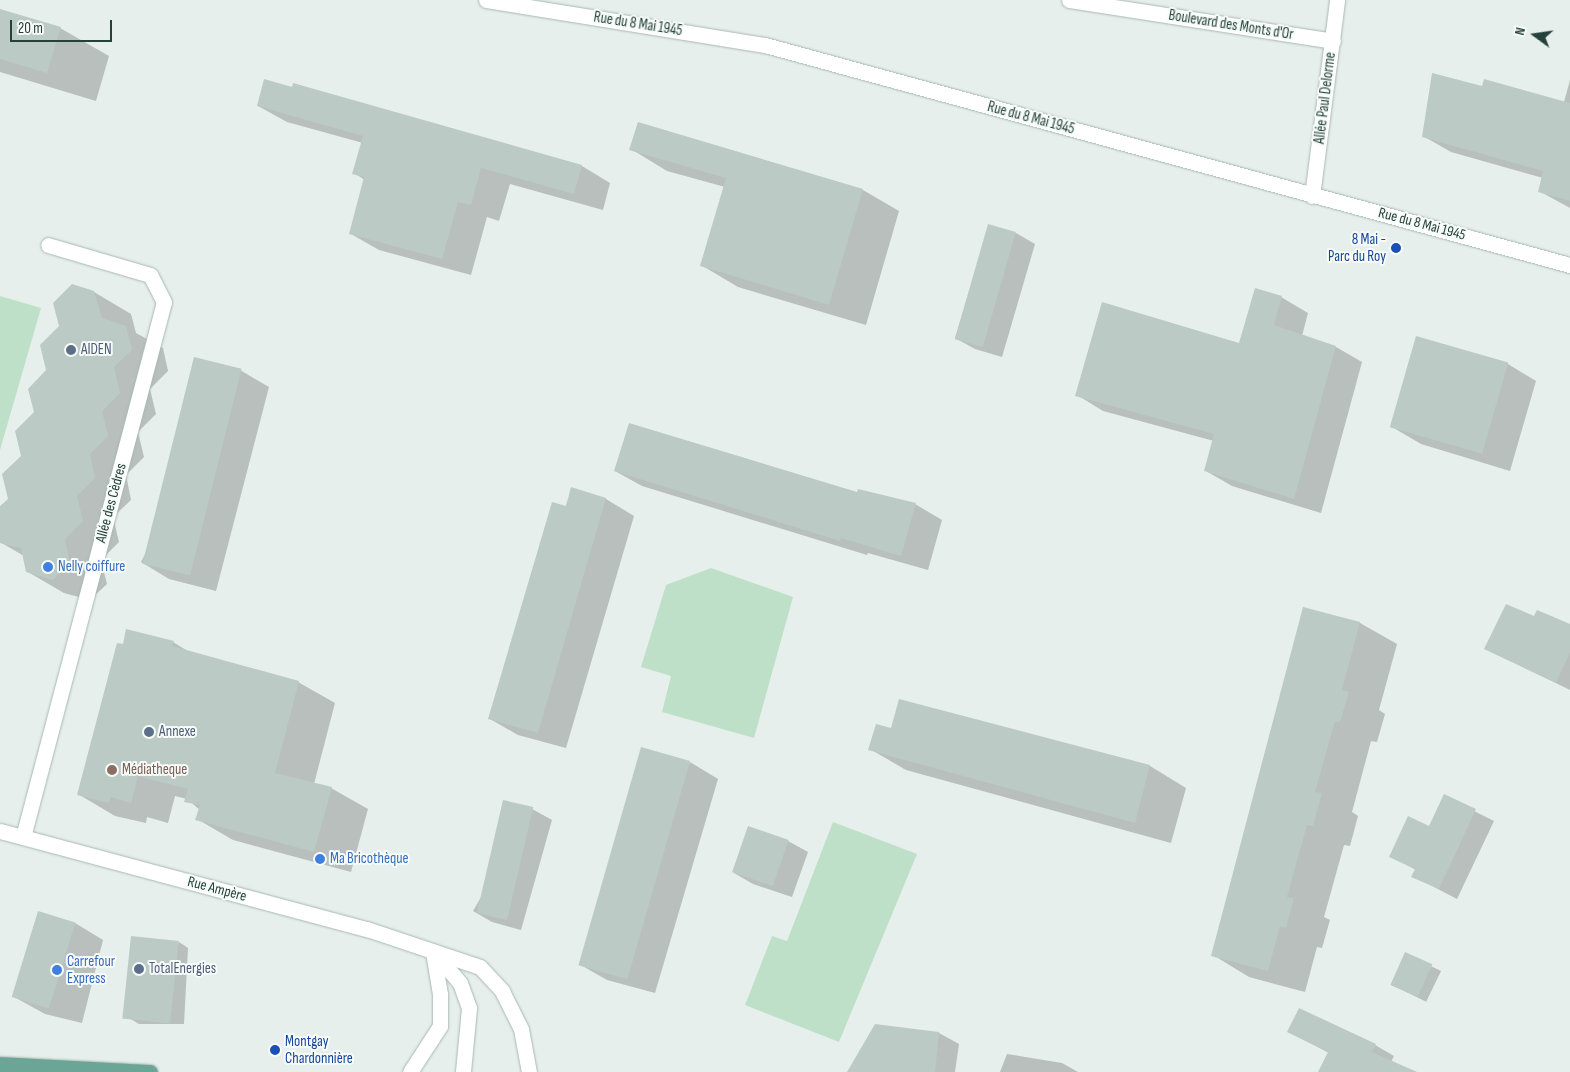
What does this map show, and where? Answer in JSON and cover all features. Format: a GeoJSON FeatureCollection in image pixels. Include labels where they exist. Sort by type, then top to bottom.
{"type":"FeatureCollection","features":[{"type":"Feature","properties":{"kind":"main road"},"geometry":{"type":"LineString","coordinates":[[0,1064],[150,1072]]}},
{"type":"Feature","properties":{"kind":"street","name":"Rue du 8 Mai 1945"},"geometry":{"type":"LineString","coordinates":[[486,0],[765,45],[1570,265]]}},
{"type":"Feature","properties":{"kind":"street","name":"Boulevard des Monts d'Or"},"geometry":{"type":"LineString","coordinates":[[1069,0],[1333,41]]}},
{"type":"Feature","properties":{"kind":"street","name":"Allée Paul Delorme"},"geometry":{"type":"LineString","coordinates":[[1312,196],[1337,0]]}},
{"type":"Feature","properties":{"kind":"street","name":"Allée des Cèdres"},"geometry":{"type":"LineString","coordinates":[[23,837],[164,302],[150,275],[48,245]]}},
{"type":"Feature","properties":{"kind":"street","name":"Rue Ampère"},"geometry":{"type":"LineString","coordinates":[[0,831],[354,925],[480,967],[502,991],[521,1029],[529,1072]]}},
{"type":"Feature","properties":{"kind":"street"},"geometry":{"type":"LineString","coordinates":[[410,1072],[440,1026],[440,994],[433,951]]}},
{"type":"Feature","properties":{"kind":"street"},"geometry":{"type":"LineString","coordinates":[[433,951],[460,982],[469,1008],[463,1072]]}},
{"type":"Feature","properties":{"kind":"green space"},"geometry":{"type":"Polygon","coordinates":[[[0,296],[41,308],[0,450],[0,296]]]}},
{"type":"Feature","properties":{"kind":"green space"},"geometry":{"type":"Polygon","coordinates":[[[711,568],[793,597],[754,738],[662,712],[671,676],[641,667],[666,585],[711,568]]]}},
{"type":"Feature","properties":{"kind":"green space"},"geometry":{"type":"Polygon","coordinates":[[[833,822],[917,854],[839,1042],[745,1005],[772,936],[787,941],[833,822]]]}},
{"type":"Feature","properties":{"kind":"building"},"geometry":{"type":"Polygon","coordinates":[[[0,9],[61,27],[47,73],[0,59],[0,9]]]}},
{"type":"Feature","properties":{"kind":"building"},"geometry":{"type":"Polygon","coordinates":[[[1432,73],[1482,86],[1484,79],[1570,103],[1570,201],[1538,192],[1543,171],[1422,137],[1432,73]]]}},
{"type":"Feature","properties":{"kind":"building"},"geometry":{"type":"Polygon","coordinates":[[[264,79],[292,87],[293,83],[582,165],[574,194],[481,168],[471,205],[458,202],[442,259],[349,234],[364,177],[352,174],[363,136],[257,106],[264,79]]]}},
{"type":"Feature","properties":{"kind":"building"},"geometry":{"type":"Polygon","coordinates":[[[638,122],[863,189],[829,305],[700,266],[726,178],[629,150],[638,122]]]}},
{"type":"Feature","properties":{"kind":"building"},"geometry":{"type":"Polygon","coordinates":[[[988,224],[1016,232],[983,347],[955,339],[988,224]]]}},
{"type":"Feature","properties":{"kind":"building"},"geometry":{"type":"Polygon","coordinates":[[[72,284],[94,291],[102,318],[126,326],[132,350],[114,367],[120,393],[102,411],[108,436],[90,454],[95,478],[77,496],[83,521],[65,539],[70,563],[53,580],[26,572],[21,548],[0,543],[0,506],[8,499],[2,474],[21,456],[15,431],[34,412],[28,389],[46,370],[40,345],[59,326],[53,303],[72,284]]]}},
{"type":"Feature","properties":{"kind":"building"},"geometry":{"type":"Polygon","coordinates":[[[1255,288],[1282,296],[1274,325],[1336,346],[1294,499],[1204,471],[1214,434],[1075,396],[1102,302],[1239,343],[1255,288]]]}},
{"type":"Feature","properties":{"kind":"building"},"geometry":{"type":"Polygon","coordinates":[[[1416,336],[1508,362],[1482,454],[1390,427],[1416,336]]]}},
{"type":"Feature","properties":{"kind":"building"},"geometry":{"type":"Polygon","coordinates":[[[194,357],[242,369],[190,576],[142,564],[194,357]]]}},
{"type":"Feature","properties":{"kind":"building"},"geometry":{"type":"Polygon","coordinates":[[[629,423],[857,492],[858,489],[916,503],[901,556],[841,538],[840,541],[614,471],[629,423]]]}},
{"type":"Feature","properties":{"kind":"building"},"geometry":{"type":"Polygon","coordinates":[[[571,487],[606,498],[538,733],[488,719],[552,502],[566,506],[571,487]]]}},
{"type":"Feature","properties":{"kind":"building"},"geometry":{"type":"Polygon","coordinates":[[[1506,604],[1534,616],[1537,610],[1570,624],[1570,652],[1556,683],[1484,649],[1506,604]]]}},
{"type":"Feature","properties":{"kind":"building"},"geometry":{"type":"Polygon","coordinates":[[[1303,607],[1360,622],[1342,690],[1349,692],[1340,722],[1335,721],[1315,792],[1322,793],[1313,826],[1307,825],[1287,897],[1294,898],[1286,928],[1280,926],[1268,971],[1211,956],[1303,607]]]}},
{"type":"Feature","properties":{"kind":"building"},"geometry":{"type":"Polygon","coordinates":[[[126,629],[174,641],[172,646],[299,681],[275,773],[332,787],[314,852],[195,820],[200,805],[184,802],[188,789],[138,776],[131,803],[111,797],[109,803],[77,795],[117,643],[123,644],[126,629]]]}},
{"type":"Feature","properties":{"kind":"building"},"geometry":{"type":"Polygon","coordinates":[[[899,699],[1150,765],[1135,823],[868,750],[876,724],[891,728],[899,699]]]}},
{"type":"Feature","properties":{"kind":"building"},"geometry":{"type":"Polygon","coordinates":[[[641,747],[690,761],[627,979],[578,965],[641,747]]]}},
{"type":"Feature","properties":{"kind":"building"},"geometry":{"type":"Polygon","coordinates":[[[1444,794],[1476,809],[1439,889],[1411,877],[1415,869],[1389,857],[1408,816],[1429,826],[1444,794]]]}},
{"type":"Feature","properties":{"kind":"building"},"geometry":{"type":"Polygon","coordinates":[[[503,800],[533,807],[507,920],[477,913],[503,800]]]}},
{"type":"Feature","properties":{"kind":"building"},"geometry":{"type":"Polygon","coordinates":[[[748,826],[789,840],[773,886],[732,872],[748,826]]]}},
{"type":"Feature","properties":{"kind":"building"},"geometry":{"type":"Polygon","coordinates":[[[38,911],[75,922],[49,1008],[12,997],[38,911]]]}},
{"type":"Feature","properties":{"kind":"building"},"geometry":{"type":"Polygon","coordinates":[[[131,936],[179,941],[170,1024],[122,1019],[131,936]]]}},
{"type":"Feature","properties":{"kind":"building"},"geometry":{"type":"Polygon","coordinates":[[[1405,952],[1432,964],[1418,997],[1390,985],[1405,952]]]}},
{"type":"Feature","properties":{"kind":"building"},"geometry":{"type":"Polygon","coordinates":[[[1299,1008],[1376,1044],[1372,1052],[1417,1072],[1318,1072],[1328,1052],[1287,1032],[1299,1008]]]}},
{"type":"Feature","properties":{"kind":"building"},"geometry":{"type":"Polygon","coordinates":[[[875,1024],[939,1032],[935,1072],[847,1072],[875,1024]]]}},
{"type":"Feature","properties":{"kind":"place","name":"8 Mai - Parc du Roy"},"geometry":{"type":"Point","coordinates":[1396,248]}},
{"type":"Feature","properties":{"kind":"place","name":"AIDEN"},"geometry":{"type":"Point","coordinates":[71,350]}},
{"type":"Feature","properties":{"kind":"place","name":"Nelly coiffure"},"geometry":{"type":"Point","coordinates":[48,567]}},
{"type":"Feature","properties":{"kind":"place","name":"Annexe"},"geometry":{"type":"Point","coordinates":[149,732]}},
{"type":"Feature","properties":{"kind":"place","name":"Médiatheque"},"geometry":{"type":"Point","coordinates":[112,770]}},
{"type":"Feature","properties":{"kind":"place","name":"Ma Bricothèque"},"geometry":{"type":"Point","coordinates":[320,859]}},
{"type":"Feature","properties":{"kind":"place","name":"TotalEnergies"},"geometry":{"type":"Point","coordinates":[139,969]}},
{"type":"Feature","properties":{"kind":"place","name":"Carrefour Express"},"geometry":{"type":"Point","coordinates":[57,970]}},
{"type":"Feature","properties":{"kind":"place","name":"Montgay Chardonnière"},"geometry":{"type":"Point","coordinates":[275,1050]}}]}
